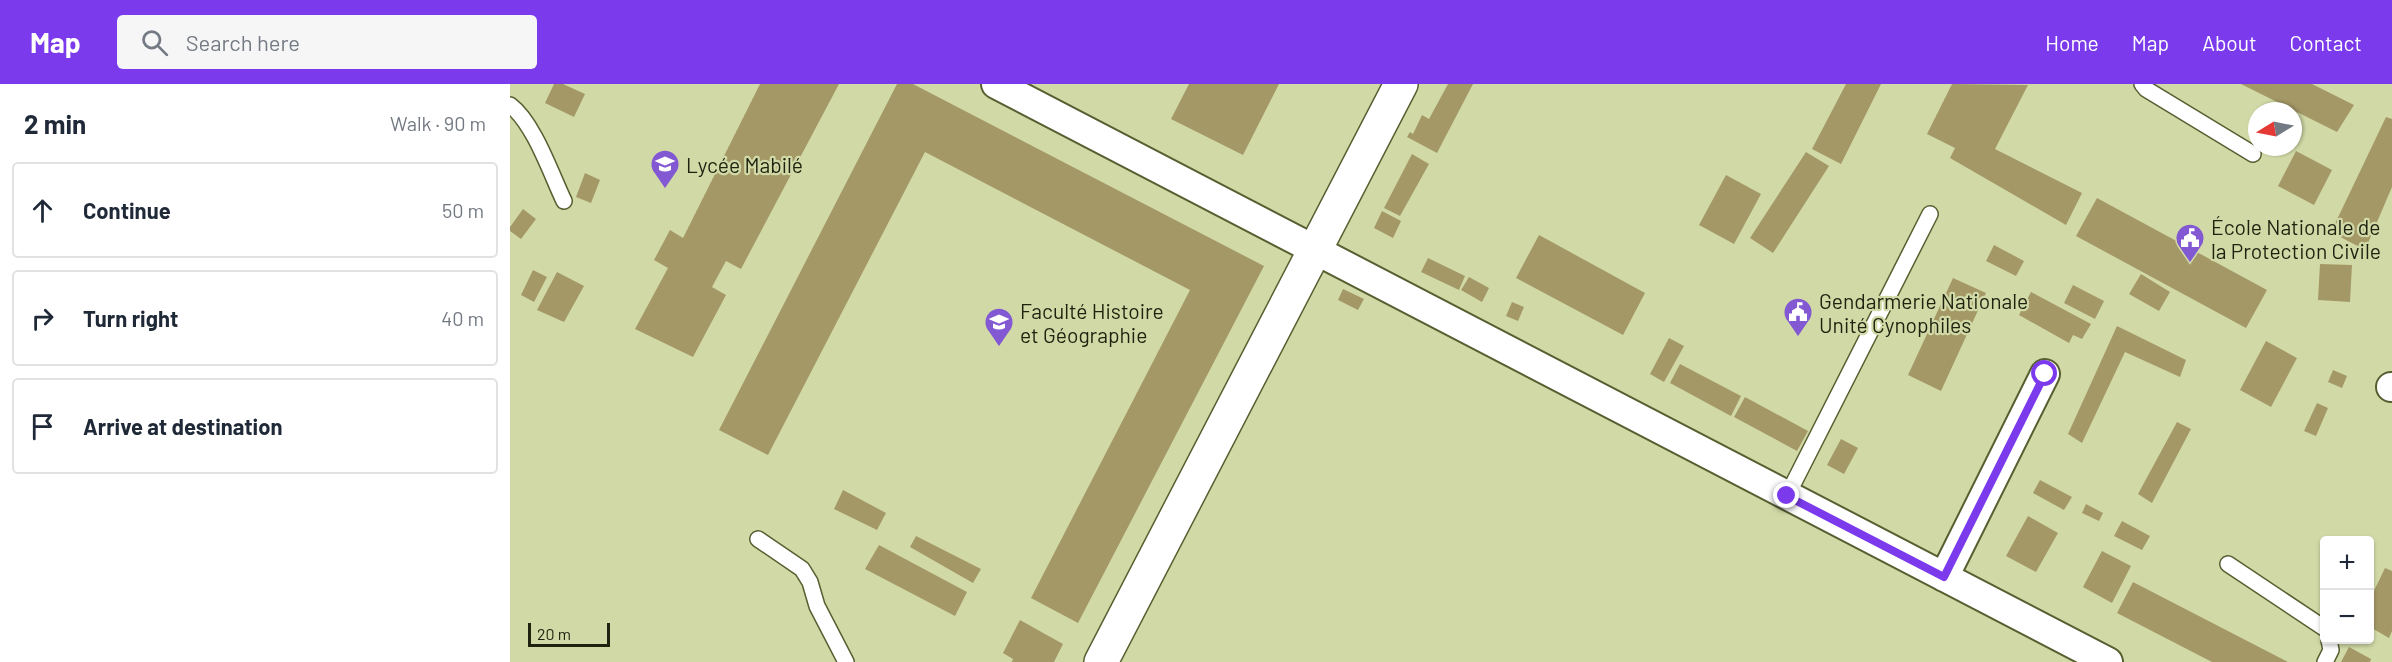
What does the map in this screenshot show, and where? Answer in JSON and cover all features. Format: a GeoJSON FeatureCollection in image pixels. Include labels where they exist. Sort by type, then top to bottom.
{"type":"FeatureCollection","features":[{"type":"Feature","properties":{"kind":"street"},"geometry":{"type":"LineString","coordinates":[[996,84],[2108,662]]}},
{"type":"Feature","properties":{"kind":"street"},"geometry":{"type":"LineString","coordinates":[[1101,662],[1401,84]]}},
{"type":"Feature","properties":{"kind":"street"},"geometry":{"type":"LineString","coordinates":[[1944,577],[2045,374]]}},
{"type":"Feature","properties":{"kind":"lane"},"geometry":{"type":"LineString","coordinates":[[2142,84],[2146,90],[2248,151]]}},
{"type":"Feature","properties":{"kind":"lane"},"geometry":{"type":"LineString","coordinates":[[510,105],[517,110],[534,137],[564,201]]}},
{"type":"Feature","properties":{"kind":"lane"},"geometry":{"type":"LineString","coordinates":[[1787,496],[1930,213]]}},
{"type":"Feature","properties":{"kind":"lane"},"geometry":{"type":"LineString","coordinates":[[758,540],[802,569],[810,582],[817,606],[846,662]]}},
{"type":"Feature","properties":{"kind":"lane"},"geometry":{"type":"LineString","coordinates":[[2228,564],[2320,625]]}},
{"type":"Feature","properties":{"kind":"lane"},"geometry":{"type":"LineString","coordinates":[[2325,662],[2331,650],[2330,644]]}},
{"type":"Feature","properties":{"kind":"building"},"geometry":{"type":"Polygon","coordinates":[[[554,84],[563,84],[585,94],[574,117],[545,103],[554,84]]]}},
{"type":"Feature","properties":{"kind":"building"},"geometry":{"type":"Polygon","coordinates":[[[760,84],[839,84],[741,269],[726,261],[712,287],[726,295],[693,357],[635,329],[668,268],[654,260],[670,230],[683,238],[760,84]]]}},
{"type":"Feature","properties":{"kind":"building"},"geometry":{"type":"Polygon","coordinates":[[[897,84],[913,84],[1264,266],[1078,623],[1031,598],[1190,290],[925,152],[768,455],[719,430],[897,84]]]}},
{"type":"Feature","properties":{"kind":"building"},"geometry":{"type":"Polygon","coordinates":[[[1189,84],[1279,84],[1243,155],[1171,119],[1189,84]]]}},
{"type":"Feature","properties":{"kind":"building"},"geometry":{"type":"Polygon","coordinates":[[[1448,84],[1473,84],[1437,153],[1407,137],[1410,132],[1413,134],[1422,115],[1429,119],[1448,84]]]}},
{"type":"Feature","properties":{"kind":"building"},"geometry":{"type":"Polygon","coordinates":[[[1846,84],[1881,84],[1841,164],[1812,149],[1846,84]]]}},
{"type":"Feature","properties":{"kind":"building"},"geometry":{"type":"Polygon","coordinates":[[[1952,84],[2028,85],[1995,149],[2082,193],[2066,225],[1950,158],[1955,148],[1927,134],[1952,84]]]}},
{"type":"Feature","properties":{"kind":"building"},"geometry":{"type":"Polygon","coordinates":[[[2241,84],[2312,84],[2354,105],[2337,132],[2302,114],[2302,102],[2277,102],[2241,84]]]}},
{"type":"Feature","properties":{"kind":"building"},"geometry":{"type":"Polygon","coordinates":[[[2386,117],[2392,119],[2392,187],[2365,250],[2331,232],[2386,117]]]}},
{"type":"Feature","properties":{"kind":"building"},"geometry":{"type":"Polygon","coordinates":[[[1806,152],[1829,166],[1773,253],[1750,238],[1806,152]]]}},
{"type":"Feature","properties":{"kind":"building"},"geometry":{"type":"Polygon","coordinates":[[[1412,154],[1429,164],[1400,216],[1384,208],[1412,154]]]}},
{"type":"Feature","properties":{"kind":"building"},"geometry":{"type":"Polygon","coordinates":[[[2302,154],[2332,170],[2314,205],[2278,186],[2293,156],[2302,154]]]}},
{"type":"Feature","properties":{"kind":"building"},"geometry":{"type":"Polygon","coordinates":[[[585,173],[600,180],[591,203],[576,197],[585,173]]]}},
{"type":"Feature","properties":{"kind":"building"},"geometry":{"type":"Polygon","coordinates":[[[1726,175],[1761,194],[1734,244],[1699,225],[1726,175]]]}},
{"type":"Feature","properties":{"kind":"building"},"geometry":{"type":"Polygon","coordinates":[[[2097,198],[2267,290],[2246,328],[2076,236],[2097,198]]]}},
{"type":"Feature","properties":{"kind":"building"},"geometry":{"type":"Polygon","coordinates":[[[523,209],[536,219],[521,239],[510,231],[510,227],[523,209]]]}},
{"type":"Feature","properties":{"kind":"building"},"geometry":{"type":"Polygon","coordinates":[[[1382,211],[1401,221],[1393,238],[1374,228],[1382,211]]]}},
{"type":"Feature","properties":{"kind":"building"},"geometry":{"type":"Polygon","coordinates":[[[1539,235],[1645,293],[1623,335],[1516,278],[1539,235]]]}},
{"type":"Feature","properties":{"kind":"building"},"geometry":{"type":"Polygon","coordinates":[[[1994,245],[2024,261],[2016,276],[1986,261],[1994,245]]]}},
{"type":"Feature","properties":{"kind":"building"},"geometry":{"type":"Polygon","coordinates":[[[1428,258],[1465,276],[1459,290],[1421,272],[1428,258]]]}},
{"type":"Feature","properties":{"kind":"building"},"geometry":{"type":"Polygon","coordinates":[[[2320,264],[2352,265],[2350,302],[2318,300],[2320,264]]]}},
{"type":"Feature","properties":{"kind":"building"},"geometry":{"type":"Polygon","coordinates":[[[533,270],[547,277],[534,302],[521,295],[533,270]]]}},
{"type":"Feature","properties":{"kind":"building"},"geometry":{"type":"Polygon","coordinates":[[[557,272],[584,286],[564,322],[537,310],[557,272]]]}},
{"type":"Feature","properties":{"kind":"building"},"geometry":{"type":"Polygon","coordinates":[[[2141,274],[2170,292],[2159,311],[2129,294],[2141,274]]]}},
{"type":"Feature","properties":{"kind":"building"},"geometry":{"type":"Polygon","coordinates":[[[1469,277],[1489,288],[1482,302],[1461,290],[1469,277]]]}},
{"type":"Feature","properties":{"kind":"building"},"geometry":{"type":"Polygon","coordinates":[[[1953,278],[1986,293],[1941,391],[1908,375],[1953,278]]]}},
{"type":"Feature","properties":{"kind":"building"},"geometry":{"type":"Polygon","coordinates":[[[2073,285],[2104,301],[2095,319],[2064,303],[2073,285]]]}},
{"type":"Feature","properties":{"kind":"building"},"geometry":{"type":"Polygon","coordinates":[[[1343,289],[1364,299],[1358,310],[1338,300],[1343,289]]]}},
{"type":"Feature","properties":{"kind":"building"},"geometry":{"type":"Polygon","coordinates":[[[2031,292],[2091,324],[2082,339],[2073,335],[2069,343],[2019,315],[2031,292]]]}},
{"type":"Feature","properties":{"kind":"building"},"geometry":{"type":"Polygon","coordinates":[[[1512,302],[1524,307],[1518,321],[1506,316],[1512,302]]]}},
{"type":"Feature","properties":{"kind":"building"},"geometry":{"type":"Polygon","coordinates":[[[2117,326],[2186,360],[2180,377],[2125,352],[2082,443],[2068,434],[2117,326]]]}},
{"type":"Feature","properties":{"kind":"building"},"geometry":{"type":"Polygon","coordinates":[[[1669,338],[1684,346],[1664,382],[1650,374],[1669,338]]]}},
{"type":"Feature","properties":{"kind":"building"},"geometry":{"type":"Polygon","coordinates":[[[2266,341],[2297,358],[2271,407],[2240,390],[2266,341]]]}},
{"type":"Feature","properties":{"kind":"building"},"geometry":{"type":"Polygon","coordinates":[[[1680,364],[1741,396],[1731,416],[1670,383],[1680,364]]]}},
{"type":"Feature","properties":{"kind":"building"},"geometry":{"type":"Polygon","coordinates":[[[2333,370],[2347,376],[2342,388],[2328,382],[2333,370]]]}},
{"type":"Feature","properties":{"kind":"building"},"geometry":{"type":"Polygon","coordinates":[[[1745,397],[1808,431],[1797,451],[1734,417],[1745,397]]]}},
{"type":"Feature","properties":{"kind":"building"},"geometry":{"type":"Polygon","coordinates":[[[2317,403],[2328,408],[2316,436],[2304,431],[2317,403]]]}},
{"type":"Feature","properties":{"kind":"building"},"geometry":{"type":"Polygon","coordinates":[[[2177,422],[2191,429],[2152,503],[2138,494],[2177,422]]]}},
{"type":"Feature","properties":{"kind":"building"},"geometry":{"type":"Polygon","coordinates":[[[1841,439],[1858,448],[1844,474],[1827,465],[1841,439]]]}},
{"type":"Feature","properties":{"kind":"building"},"geometry":{"type":"Polygon","coordinates":[[[2040,480],[2072,497],[2064,510],[2033,493],[2040,480]]]}},
{"type":"Feature","properties":{"kind":"building"},"geometry":{"type":"Polygon","coordinates":[[[843,490],[886,513],[877,530],[834,509],[843,490]]]}},
{"type":"Feature","properties":{"kind":"building"},"geometry":{"type":"Polygon","coordinates":[[[2086,504],[2103,513],[2099,521],[2082,513],[2086,504]]]}},
{"type":"Feature","properties":{"kind":"building"},"geometry":{"type":"Polygon","coordinates":[[[2028,516],[2058,533],[2036,572],[2006,556],[2028,516]]]}},
{"type":"Feature","properties":{"kind":"building"},"geometry":{"type":"Polygon","coordinates":[[[2122,521],[2150,536],[2142,550],[2114,536],[2122,521]]]}},
{"type":"Feature","properties":{"kind":"building"},"geometry":{"type":"Polygon","coordinates":[[[916,536],[981,569],[973,583],[910,547],[916,536]]]}},
{"type":"Feature","properties":{"kind":"building"},"geometry":{"type":"Polygon","coordinates":[[[879,545],[967,592],[955,616],[865,569],[879,545]]]}},
{"type":"Feature","properties":{"kind":"building"},"geometry":{"type":"Polygon","coordinates":[[[2102,551],[2131,566],[2112,603],[2083,587],[2102,551]]]}},
{"type":"Feature","properties":{"kind":"building"},"geometry":{"type":"Polygon","coordinates":[[[2385,568],[2392,571],[2392,631],[2389,638],[2374,629],[2374,591],[2385,568]]]}},
{"type":"Feature","properties":{"kind":"building"},"geometry":{"type":"Polygon","coordinates":[[[2133,582],[2288,662],[2212,662],[2117,613],[2133,582]]]}},
{"type":"Feature","properties":{"kind":"building"},"geometry":{"type":"Polygon","coordinates":[[[1020,620],[1063,644],[1054,662],[1012,662],[1013,659],[1003,653],[1020,620]]]}},
{"type":"Feature","properties":{"kind":"building"},"geometry":{"type":"Polygon","coordinates":[[[2349,647],[2371,659],[2370,662],[2341,662],[2349,647]]]}},
{"type":"Feature","properties":{"kind":"place","name":"Lycée Mabilé"},"geometry":{"type":"Point","coordinates":[665,190]}},
{"type":"Feature","properties":{"kind":"place","name":"École Nationale de la Protection Civile"},"geometry":{"type":"Point","coordinates":[2190,264]}},
{"type":"Feature","properties":{"kind":"place","name":"Gendarmerie Nationale Unité Cynophiles"},"geometry":{"type":"Point","coordinates":[1798,338]}},
{"type":"Feature","properties":{"kind":"place","name":"Faculté Histoire et Géographie"},"geometry":{"type":"Point","coordinates":[999,348]}},
{"type":"Feature","properties":{"kind":"route"},"geometry":{"type":"LineString","coordinates":[[1787,496],[1944,577],[2045,374]]}}]}
